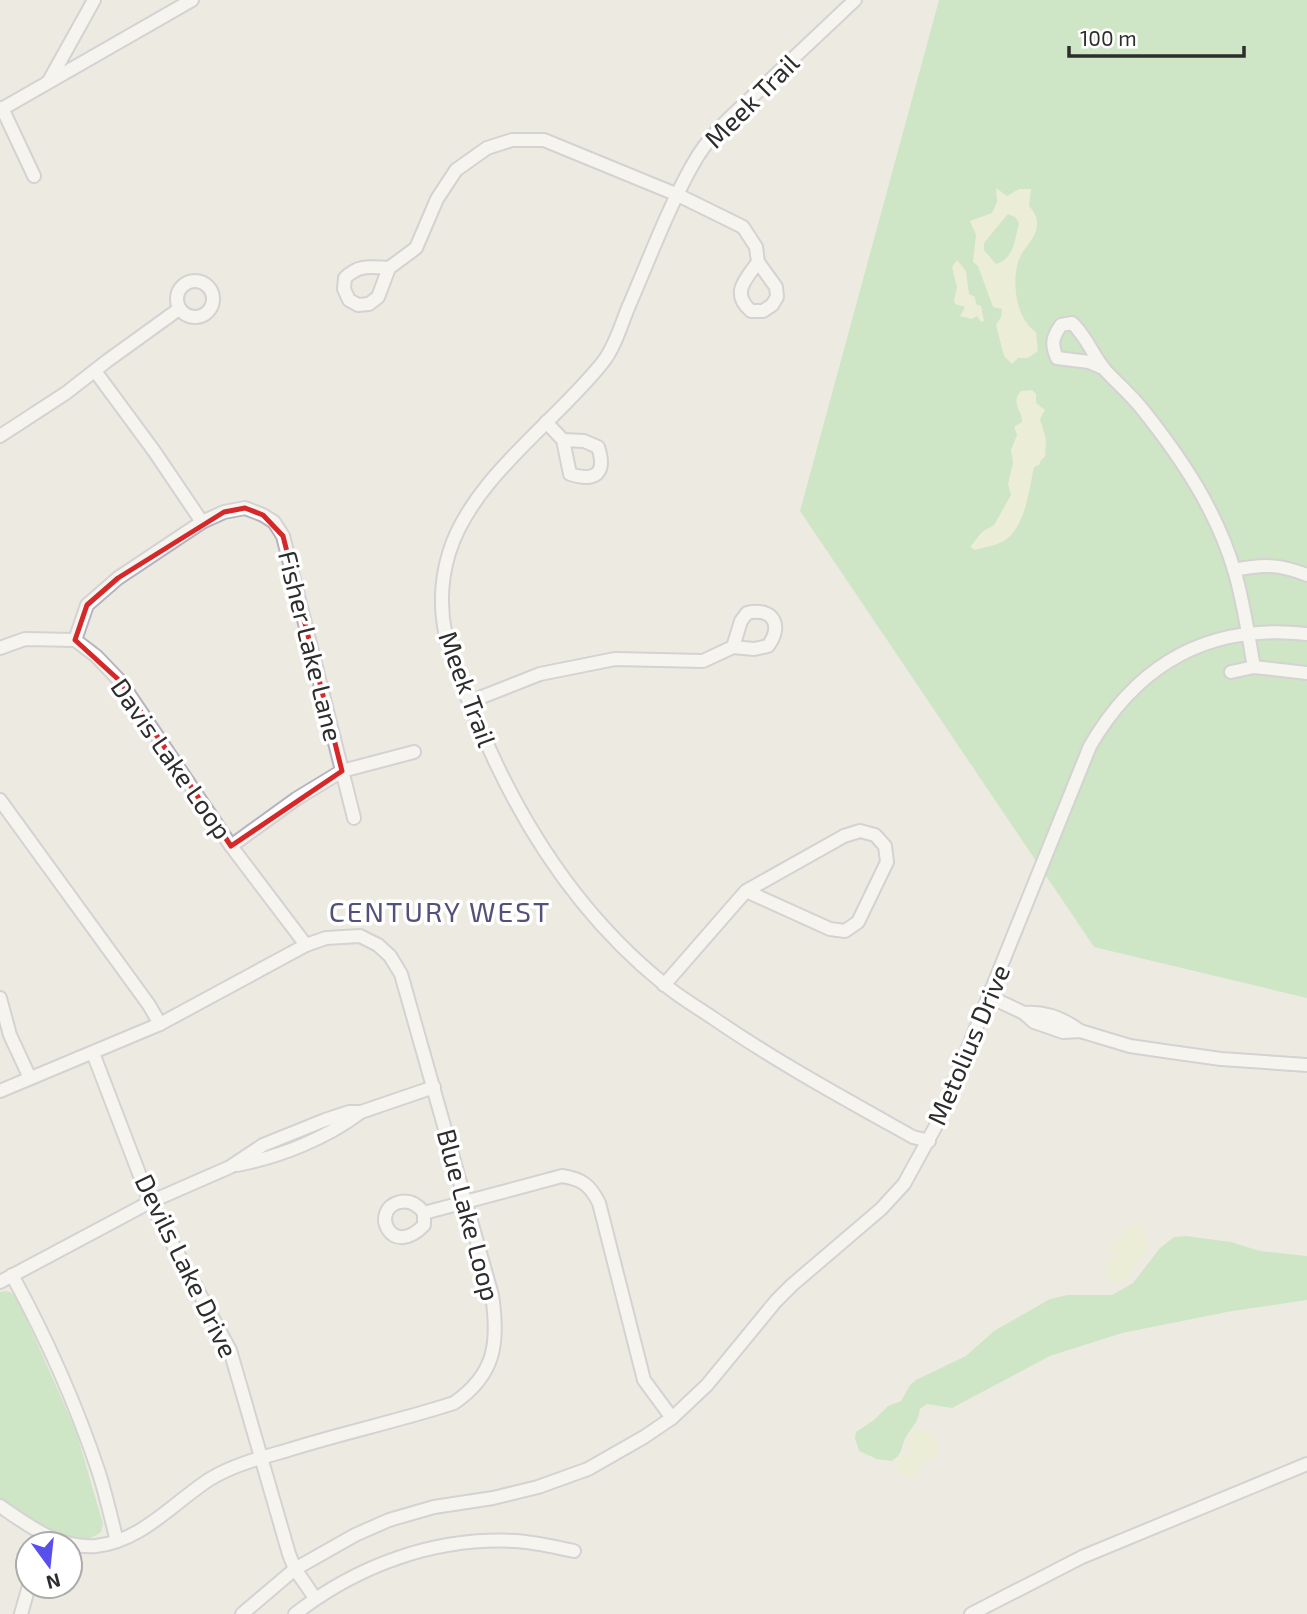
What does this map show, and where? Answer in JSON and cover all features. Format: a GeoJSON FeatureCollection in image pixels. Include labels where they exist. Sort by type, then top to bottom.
{"type":"FeatureCollection","features":[{"type":"Feature","properties":{"kind":"street"},"geometry":{"type":"LineString","coordinates":[[48,81],[94,0]]}},
{"type":"Feature","properties":{"kind":"street"},"geometry":{"type":"LineString","coordinates":[[34,176],[1,109],[192,0]]}},
{"type":"Feature","properties":{"kind":"street","name":"Meek Trail"},"geometry":{"type":"LineString","coordinates":[[855,0],[712,134],[678,195],[605,360],[481,494],[464,520],[449,552],[442,589],[442,623],[450,658],[494,764],[527,826],[556,870],[621,945],[664,985],[754,1046],[913,1137],[929,1141]]}},
{"type":"Feature","properties":{"kind":"street"},"geometry":{"type":"LineString","coordinates":[[389,268],[416,248],[437,199],[456,170],[487,148],[512,140],[544,140],[678,195],[743,227],[756,247],[758,262]]}},
{"type":"Feature","properties":{"kind":"street"},"geometry":{"type":"LineString","coordinates":[[0,436],[66,393],[179,309]]}},
{"type":"Feature","properties":{"kind":"street"},"geometry":{"type":"LineString","coordinates":[[1103,368],[1142,408],[1189,472],[1214,519],[1234,570],[1246,617],[1254,667]]}},
{"type":"Feature","properties":{"kind":"street"},"geometry":{"type":"LineString","coordinates":[[95,371],[155,451],[202,522]]}},
{"type":"Feature","properties":{"kind":"street"},"geometry":{"type":"LineString","coordinates":[[546,422],[564,440]]}},
{"type":"Feature","properties":{"kind":"street","name":"Fisher Lake Lane"},"geometry":{"type":"LineString","coordinates":[[75,640],[87,605],[118,578],[202,522],[224,512],[245,508],[274,522],[282,536],[354,818]]}},
{"type":"Feature","properties":{"kind":"street"},"geometry":{"type":"LineString","coordinates":[[1234,570],[1256,565],[1280,566],[1307,575]]}},
{"type":"Feature","properties":{"kind":"street","name":"Metolius Drive"},"geometry":{"type":"LineString","coordinates":[[242,1614],[295,1569],[355,1535],[389,1520],[434,1507],[493,1499],[538,1487],[588,1469],[671,1418],[707,1385],[776,1301],[881,1209],[904,1184],[929,1141],[990,997],[1090,746],[1123,698],[1167,661],[1194,648],[1248,633],[1281,631],[1307,634]]}},
{"type":"Feature","properties":{"kind":"street"},"geometry":{"type":"LineString","coordinates":[[0,648],[25,639],[75,640]]}},
{"type":"Feature","properties":{"kind":"street","name":"Davis Lake Loop"},"geometry":{"type":"LineString","coordinates":[[75,640],[96,656],[120,681],[231,846],[306,945]]}},
{"type":"Feature","properties":{"kind":"street"},"geometry":{"type":"LineString","coordinates":[[469,702],[540,674],[615,659],[703,661],[733,647]]}},
{"type":"Feature","properties":{"kind":"street"},"geometry":{"type":"LineString","coordinates":[[1231,672],[1254,667],[1307,673]]}},
{"type":"Feature","properties":{"kind":"street"},"geometry":{"type":"LineString","coordinates":[[231,846],[296,799],[342,771],[414,752]]}},
{"type":"Feature","properties":{"kind":"street"},"geometry":{"type":"LineString","coordinates":[[1,805],[55,873],[149,1004],[160,1024]]}},
{"type":"Feature","properties":{"kind":"street"},"geometry":{"type":"LineString","coordinates":[[664,985],[746,891],[844,836],[860,831],[875,835],[885,846],[887,862],[858,922],[845,931],[830,929],[746,891]]}},
{"type":"Feature","properties":{"kind":"street","name":"Blue Lake Loop"},"geometry":{"type":"LineString","coordinates":[[0,1091],[160,1024],[306,945],[342,936],[360,936],[378,945],[390,956],[401,974],[492,1295],[496,1321],[495,1346],[488,1369],[468,1393],[454,1403],[262,1457],[230,1469],[210,1479],[141,1530],[117,1541],[97,1546],[84,1545]]}},
{"type":"Feature","properties":{"kind":"street"},"geometry":{"type":"LineString","coordinates":[[990,997],[1024,1013],[1040,1012],[1067,1021],[1080,1031],[1130,1045],[1220,1059],[1307,1065]]}},
{"type":"Feature","properties":{"kind":"street"},"geometry":{"type":"LineString","coordinates":[[0,998],[10,1035],[30,1078]]}},
{"type":"Feature","properties":{"kind":"street","name":"Devils Lake Drive"},"geometry":{"type":"LineString","coordinates":[[93,1053],[150,1202],[230,1350],[295,1569],[315,1598]]}},
{"type":"Feature","properties":{"kind":"street"},"geometry":{"type":"LineString","coordinates":[[0,1282],[150,1202],[230,1167],[257,1161],[308,1142],[346,1123],[361,1112],[434,1087]]}},
{"type":"Feature","properties":{"kind":"street"},"geometry":{"type":"LineString","coordinates":[[424,1213],[562,1176],[586,1183],[599,1203],[645,1380],[671,1418]]}},
{"type":"Feature","properties":{"kind":"street"},"geometry":{"type":"LineString","coordinates":[[12,1275],[40,1325],[64,1378],[100,1475],[117,1541]]}},
{"type":"Feature","properties":{"kind":"street"},"geometry":{"type":"LineString","coordinates":[[971,1614],[1082,1556],[1307,1464]]}},
{"type":"Feature","properties":{"kind":"street","name":"Blue Lake Loop"},"geometry":{"type":"LineString","coordinates":[[0,1506],[33,1530]]}},
{"type":"Feature","properties":{"kind":"street"},"geometry":{"type":"LineString","coordinates":[[295,1614],[315,1598],[346,1580],[429,1547],[468,1541],[517,1541],[574,1551]]}},
{"type":"Feature","properties":{"kind":"highlighted area"},"geometry":{"type":"Polygon","coordinates":[[[245,508],[263,515],[283,536],[342,771],[231,846],[120,681],[75,640],[87,605],[118,578],[224,512],[245,508]]]}},
{"type":"Feature","properties":{"kind":"green space"},"geometry":{"type":"Polygon","coordinates":[[[939,0],[1307,0],[1307,998],[1094,947],[800,511],[939,0]]]}},
{"type":"Feature","properties":{"kind":"green space"},"geometry":{"type":"Polygon","coordinates":[[[1174,1237],[1231,1242],[1260,1251],[1307,1256],[1307,1300],[1232,1311],[1122,1333],[1050,1356],[952,1408],[927,1404],[920,1409],[901,1452],[892,1461],[877,1459],[859,1451],[856,1432],[888,1406],[901,1401],[916,1380],[966,1356],[994,1331],[1050,1299],[1068,1295],[1112,1295],[1133,1283],[1160,1248],[1174,1237]]]}},
{"type":"Feature","properties":{"kind":"green space"},"geometry":{"type":"Polygon","coordinates":[[[0,1292],[12,1293],[18,1300],[76,1431],[103,1524],[101,1532],[89,1538],[84,1539],[84,1530],[47,1530],[0,1500],[0,1292]]]}},
{"type":"Feature","properties":{"kind":"sand"},"geometry":{"type":"Polygon","coordinates":[[[996,188],[1007,196],[1019,189],[1031,189],[1029,206],[1037,223],[1035,234],[1021,255],[1015,285],[1023,317],[1036,332],[1038,351],[1028,358],[1018,358],[1012,364],[1004,356],[996,325],[1002,309],[993,307],[978,266],[973,262],[976,235],[970,221],[992,213],[997,202],[996,188]],[[1008,214],[984,243],[984,250],[996,264],[1007,258],[1013,248],[1019,223],[1015,217],[1008,214]]]}},
{"type":"Feature","properties":{"kind":"sand"},"geometry":{"type":"Polygon","coordinates":[[[957,260],[966,271],[969,294],[975,297],[976,304],[981,306],[984,321],[981,322],[977,316],[972,319],[960,316],[965,307],[955,304],[954,301],[957,287],[952,267],[957,260]]]}},
{"type":"Feature","properties":{"kind":"sand"},"geometry":{"type":"Polygon","coordinates":[[[1032,390],[1036,394],[1036,403],[1045,410],[1040,419],[1046,439],[1045,457],[1034,467],[1025,508],[1010,536],[996,545],[975,550],[970,547],[982,532],[994,525],[1011,495],[1008,484],[1013,463],[1011,450],[1017,435],[1014,427],[1022,422],[1016,403],[1021,391],[1032,390]]]}},
{"type":"Feature","properties":{"kind":"sand"},"geometry":{"type":"Polygon","coordinates":[[[1128,1226],[1141,1227],[1149,1245],[1127,1280],[1115,1283],[1106,1277],[1108,1262],[1120,1256],[1110,1254],[1110,1248],[1121,1238],[1128,1226]]]}},
{"type":"Feature","properties":{"kind":"sand"},"geometry":{"type":"Polygon","coordinates":[[[917,1430],[932,1436],[939,1451],[932,1460],[924,1459],[917,1474],[903,1477],[897,1471],[896,1462],[905,1454],[911,1457],[906,1443],[909,1436],[917,1430]]]}},
{"type":"Feature","properties":{"kind":"district","name":"CENTURY WEST"},"geometry":{"type":"Point","coordinates":[440,912]}}]}
